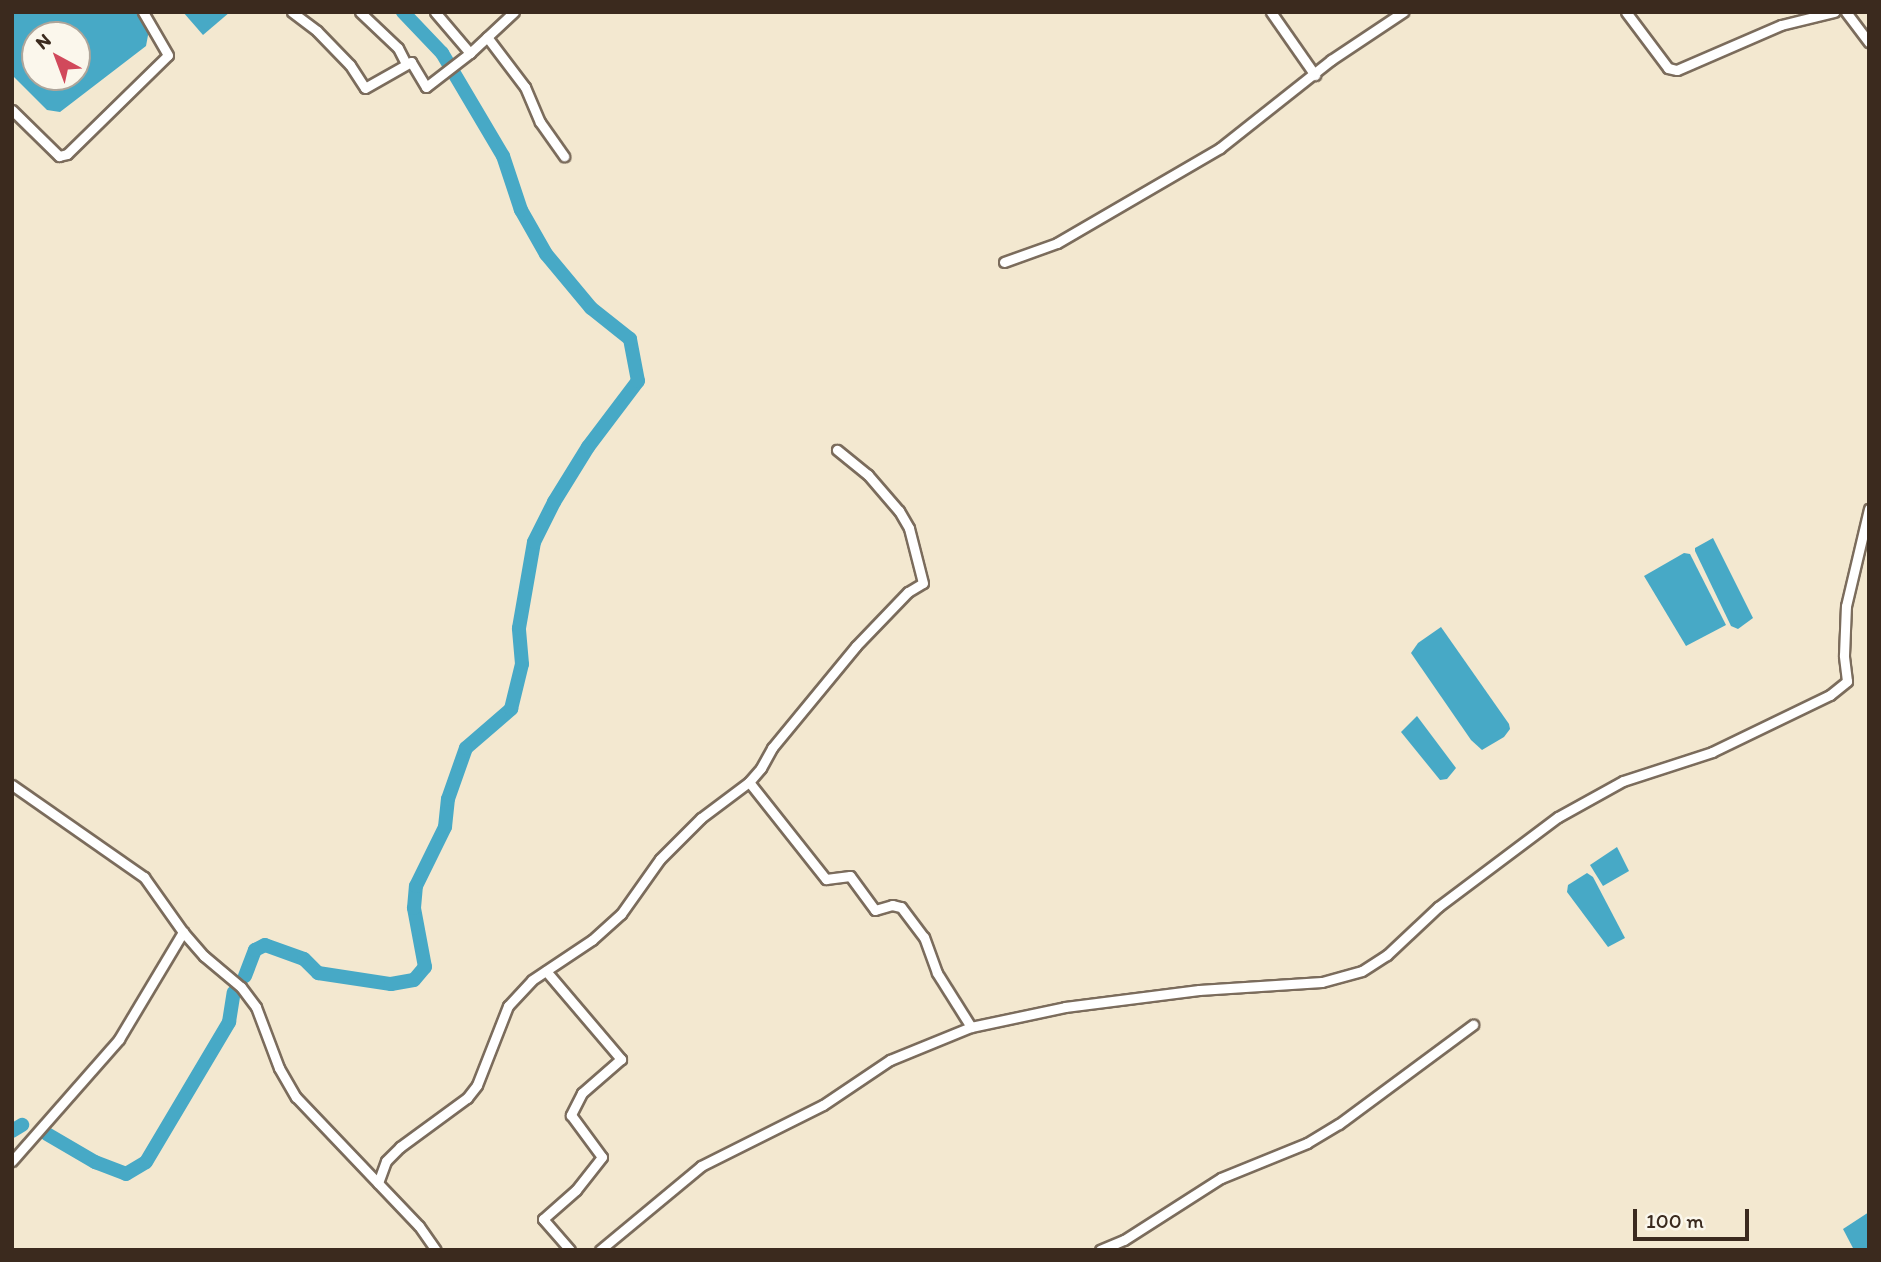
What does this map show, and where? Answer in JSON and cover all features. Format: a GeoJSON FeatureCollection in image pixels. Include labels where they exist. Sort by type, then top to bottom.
{"type":"FeatureCollection","features":[{"type":"Feature","properties":{"kind":"street"},"geometry":{"type":"LineString","coordinates":[[12,110],[59,156],[67,154],[168,55],[143,12]]}},
{"type":"Feature","properties":{"kind":"street"},"geometry":{"type":"LineString","coordinates":[[292,12],[317,31],[350,65],[365,89],[411,61],[426,87],[470,53],[514,12]]}},
{"type":"Feature","properties":{"kind":"street"},"geometry":{"type":"LineString","coordinates":[[360,12],[398,47],[406,64]]}},
{"type":"Feature","properties":{"kind":"street"},"geometry":{"type":"LineString","coordinates":[[435,12],[470,53]]}},
{"type":"Feature","properties":{"kind":"street"},"geometry":{"type":"LineString","coordinates":[[1271,12],[1315,75]]}},
{"type":"Feature","properties":{"kind":"street"},"geometry":{"type":"LineString","coordinates":[[1004,262],[1057,243],[1209,154],[1372,31],[1402,12]]}},
{"type":"Feature","properties":{"kind":"street"},"geometry":{"type":"LineString","coordinates":[[1626,12],[1668,68],[1678,69],[1781,25],[1834,12]]}},
{"type":"Feature","properties":{"kind":"street"},"geometry":{"type":"LineString","coordinates":[[1846,12],[1869,42]]}},
{"type":"Feature","properties":{"kind":"street"},"geometry":{"type":"LineString","coordinates":[[487,37],[525,86],[540,122],[564,156]]}},
{"type":"Feature","properties":{"kind":"street"},"geometry":{"type":"LineString","coordinates":[[378,1183],[386,1161],[400,1147],[467,1098],[477,1085],[508,1006],[532,980],[604,931],[621,914],[660,859],[701,818],[749,782],[779,739],[856,646],[908,592],[923,583],[909,528],[899,511],[868,475],[837,450]]}},
{"type":"Feature","properties":{"kind":"street"},"geometry":{"type":"LineString","coordinates":[[600,1250],[701,1166],[823,1105],[890,1059],[971,1027],[1065,1007],[1199,990],[1322,982],[1362,971],[1387,955],[1438,907],[1558,817],[1623,781],[1712,752],[1830,695],[1847,681],[1844,655],[1846,606],[1869,509]]}},
{"type":"Feature","properties":{"kind":"street"},"geometry":{"type":"LineString","coordinates":[[749,782],[826,878],[831,880],[850,876],[875,910],[892,905],[901,907],[924,937],[937,973],[971,1027]]}},
{"type":"Feature","properties":{"kind":"street"},"geometry":{"type":"LineString","coordinates":[[12,785],[144,877],[183,932],[204,956],[241,987],[256,1007],[279,1068],[296,1097],[419,1226],[436,1250]]}},
{"type":"Feature","properties":{"kind":"street"},"geometry":{"type":"LineString","coordinates":[[12,1161],[119,1039],[183,932]]}},
{"type":"Feature","properties":{"kind":"street"},"geometry":{"type":"LineString","coordinates":[[546,971],[621,1059],[582,1093],[571,1115],[602,1157],[576,1190],[543,1219],[570,1250]]}},
{"type":"Feature","properties":{"kind":"street"},"geometry":{"type":"LineString","coordinates":[[1100,1250],[1124,1240],[1221,1178],[1307,1143],[1339,1124],[1473,1024]]}},
{"type":"Feature","properties":{"kind":"water"},"geometry":{"type":"Polygon","coordinates":[[[12,12],[136,12],[149,30],[146,46],[91,88],[91,21],[21,21],[21,84],[12,75],[12,12]]]}},
{"type":"Feature","properties":{"kind":"water"},"geometry":{"type":"Polygon","coordinates":[[[183,12],[230,12],[203,35],[183,12]]]}},
{"type":"Feature","properties":{"kind":"water"},"geometry":{"type":"Polygon","coordinates":[[[28,91],[87,91],[60,112],[47,110],[28,91]]]}},
{"type":"Feature","properties":{"kind":"water"},"geometry":{"type":"Polygon","coordinates":[[[1713,538],[1753,618],[1738,629],[1731,626],[1695,551],[1695,548],[1713,538]]]}},
{"type":"Feature","properties":{"kind":"water"},"geometry":{"type":"Polygon","coordinates":[[[1684,553],[1690,554],[1726,625],[1686,646],[1644,576],[1684,553]]]}},
{"type":"Feature","properties":{"kind":"water"},"geometry":{"type":"Polygon","coordinates":[[[1441,627],[1509,724],[1510,729],[1504,737],[1482,750],[1471,740],[1411,653],[1418,643],[1441,627]]]}},
{"type":"Feature","properties":{"kind":"water"},"geometry":{"type":"Polygon","coordinates":[[[1417,716],[1456,768],[1447,779],[1440,780],[1401,732],[1417,716]]]}},
{"type":"Feature","properties":{"kind":"water"},"geometry":{"type":"Polygon","coordinates":[[[1617,847],[1629,871],[1603,886],[1590,865],[1617,847]]]}},
{"type":"Feature","properties":{"kind":"water"},"geometry":{"type":"Polygon","coordinates":[[[1587,873],[1593,877],[1625,938],[1608,947],[1567,892],[1568,885],[1587,873]]]}},
{"type":"Feature","properties":{"kind":"water"},"geometry":{"type":"Polygon","coordinates":[[[1869,1212],[1869,1250],[1854,1250],[1843,1229],[1869,1212]]]}},
{"type":"Feature","properties":{"kind":"waterway"},"geometry":{"type":"LineString","coordinates":[[245,976],[255,950],[265,945],[304,959],[318,973],[391,984],[414,980],[425,967],[414,908],[416,886],[445,827],[448,799],[466,748],[511,709],[522,664],[519,628],[534,542],[554,502],[588,447],[638,381],[630,339],[591,308],[546,254],[521,210],[503,156],[442,53],[403,12]]}},
{"type":"Feature","properties":{"kind":"waterway"},"geometry":{"type":"LineString","coordinates":[[47,1134],[95,1162],[126,1174],[146,1162],[229,1022],[234,992]]}},
{"type":"Feature","properties":{"kind":"waterway"},"geometry":{"type":"LineString","coordinates":[[12,1131],[22,1125]]}}]}
